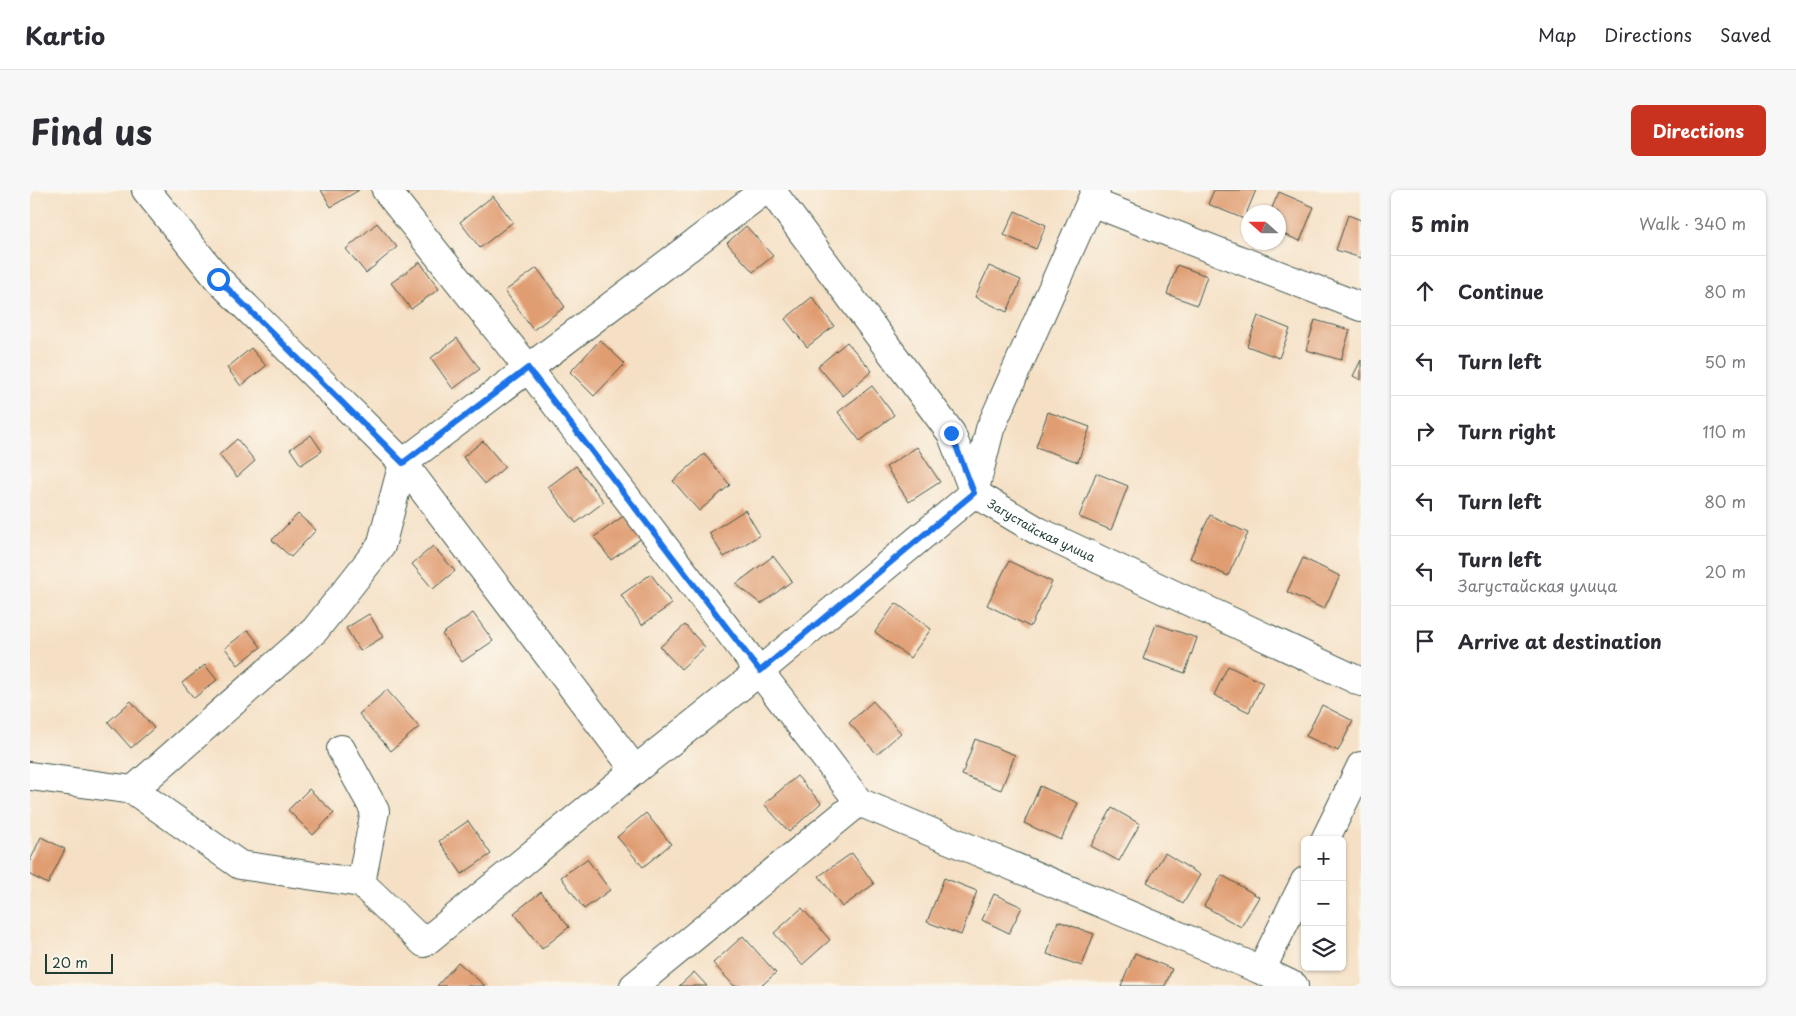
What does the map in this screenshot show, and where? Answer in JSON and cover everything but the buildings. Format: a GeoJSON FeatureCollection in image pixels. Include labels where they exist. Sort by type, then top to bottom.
{"type":"FeatureCollection","features":[{"type":"Feature","properties":{"kind":"street"},"geometry":{"type":"LineString","coordinates":[[146,190],[218,279],[403,463],[635,770]]}},
{"type":"Feature","properties":{"kind":"street"},"geometry":{"type":"LineString","coordinates":[[386,190],[528,368],[859,802],[1261,970],[1294,986]]}},
{"type":"Feature","properties":{"kind":"street"},"geometry":{"type":"LineString","coordinates":[[133,790],[314,630],[381,546],[403,463],[765,190]]}},
{"type":"Feature","properties":{"kind":"street","name":"Загустайская улица"},"geometry":{"type":"LineString","coordinates":[[771,190],[951,433],[974,493],[1038,531],[1361,682]]}},
{"type":"Feature","properties":{"kind":"street"},"geometry":{"type":"LineString","coordinates":[[30,776],[133,790],[240,865],[361,883],[424,943],[635,770],[760,671],[974,493],[990,429],[1094,196],[1361,307]]}},
{"type":"Feature","properties":{"kind":"street"},"geometry":{"type":"LineString","coordinates":[[341,749],[375,811],[361,883]]}},
{"type":"Feature","properties":{"kind":"street"},"geometry":{"type":"LineString","coordinates":[[1327,836],[1361,766]]}},
{"type":"Feature","properties":{"kind":"street"},"geometry":{"type":"LineString","coordinates":[[634,986],[859,802]]}},
{"type":"Feature","properties":{"kind":"street"},"geometry":{"type":"LineString","coordinates":[[1261,970],[1301,889]]}},
{"type":"Feature","properties":{"kind":"route"},"geometry":{"type":"LineString","coordinates":[[218,279],[403,463],[528,368],[760,671],[974,493],[951,433]]}}]}
